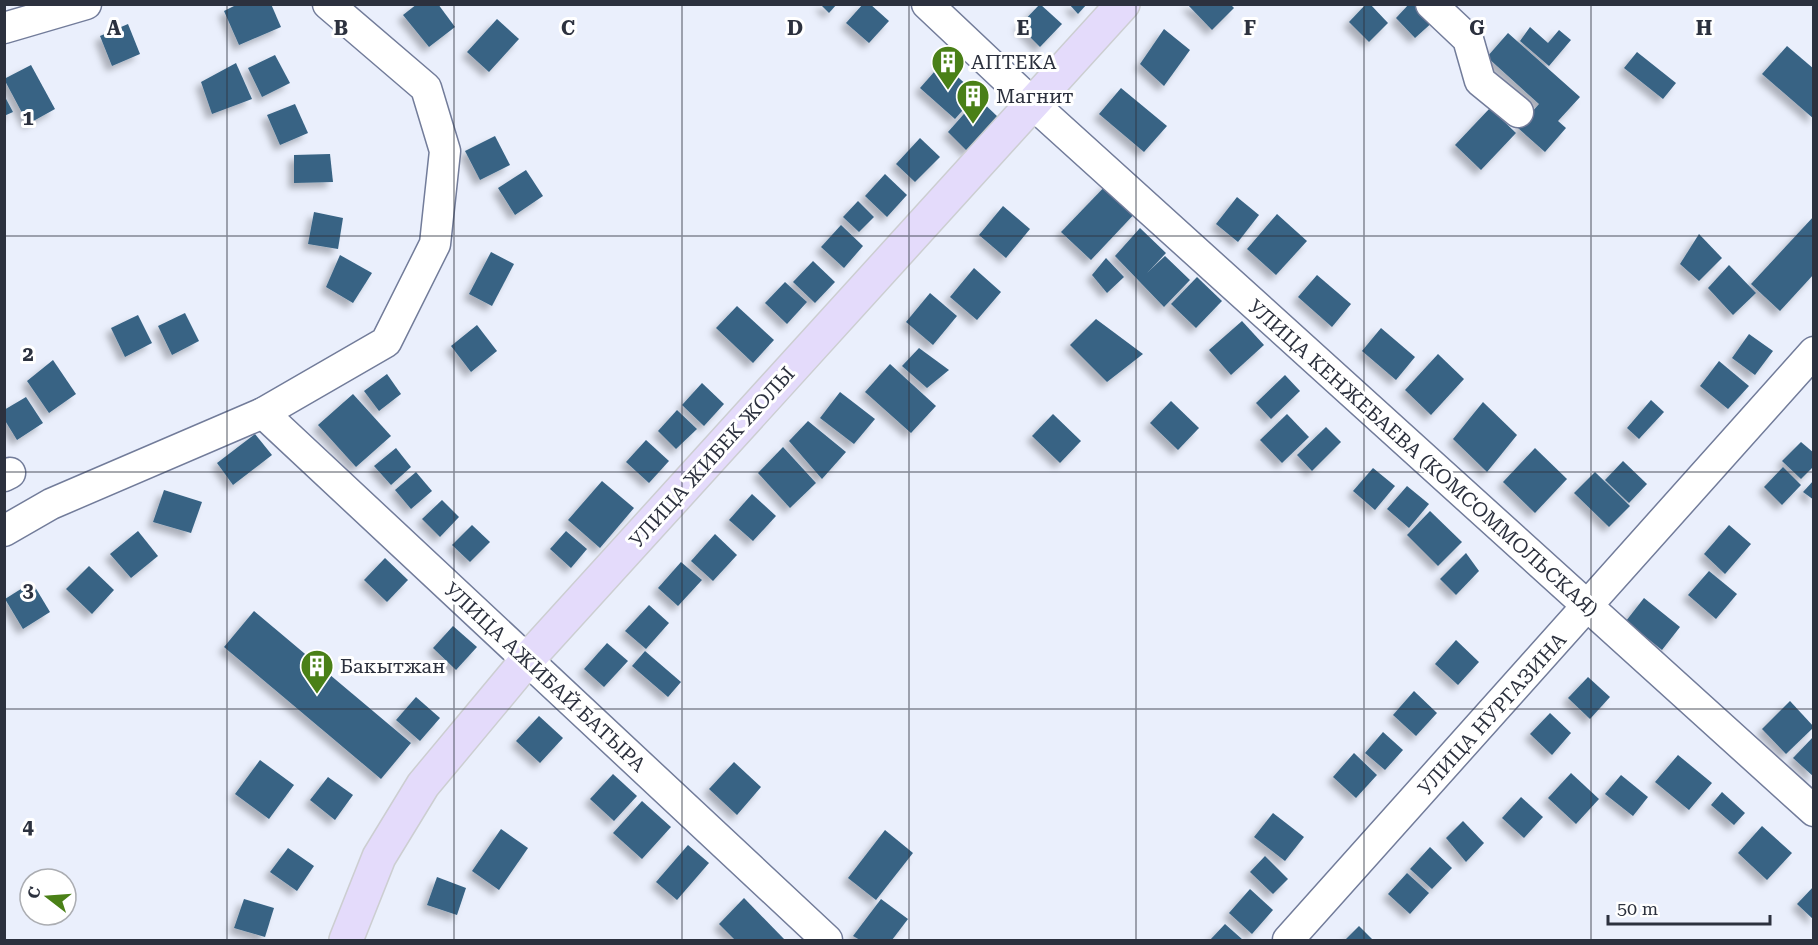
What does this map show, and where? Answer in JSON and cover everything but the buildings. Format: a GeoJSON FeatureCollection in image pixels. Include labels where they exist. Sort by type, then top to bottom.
{"type":"FeatureCollection","features":[{"type":"Feature","properties":{"kind":"main road","name":"УЛИЦА ЖИБЕК ЖОЛЫ"},"geometry":{"type":"LineString","coordinates":[[346,940],[380,858],[423,785],[527,660],[1123,4]]}},
{"type":"Feature","properties":{"kind":"street"},"geometry":{"type":"LineString","coordinates":[[4,28],[86,4]]}},
{"type":"Feature","properties":{"kind":"street"},"geometry":{"type":"LineString","coordinates":[[4,531],[51,504],[263,413],[386,342],[435,244],[445,151],[426,88],[328,4]]}},
{"type":"Feature","properties":{"kind":"street","name":"УЛИЦА КЕНЖЕБАЕВА (КОМСОММОЛЬСКАЯ)"},"geometry":{"type":"LineString","coordinates":[[927,4],[1033,104],[1587,608],[1814,811]]}},
{"type":"Feature","properties":{"kind":"street"},"geometry":{"type":"LineString","coordinates":[[1431,4],[1468,39],[1480,81],[1518,112]]}},
{"type":"Feature","properties":{"kind":"street","name":"УЛИЦА НУРГАЗИНА"},"geometry":{"type":"LineString","coordinates":[[1288,940],[1814,352]]}},
{"type":"Feature","properties":{"kind":"street","name":"УЛИЦА АЖИБАЙ БАТЫРА"},"geometry":{"type":"LineString","coordinates":[[263,413],[827,940]]}},
{"type":"Feature","properties":{"kind":"place","name":"АПТЕКА"},"geometry":{"type":"Point","coordinates":[948,91]}},
{"type":"Feature","properties":{"kind":"place","name":"Магнит"},"geometry":{"type":"Point","coordinates":[973,125]}},
{"type":"Feature","properties":{"kind":"place","name":"Бакытжан"},"geometry":{"type":"Point","coordinates":[317,695]}}]}
